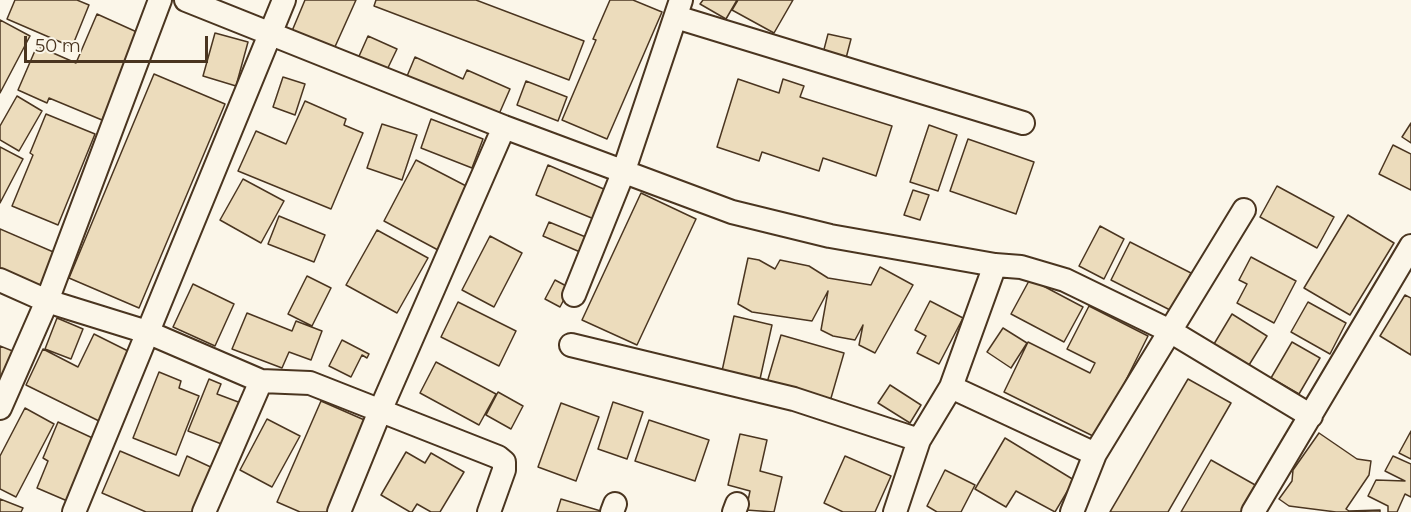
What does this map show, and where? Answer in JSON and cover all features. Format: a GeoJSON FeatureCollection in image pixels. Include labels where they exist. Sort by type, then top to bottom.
{"type":"FeatureCollection","features":[{"type":"Feature","properties":{"kind":"street"},"geometry":{"type":"LineString","coordinates":[[0,408],[47,301],[160,0]]}},
{"type":"Feature","properties":{"kind":"street"},"geometry":{"type":"LineString","coordinates":[[186,0],[504,127],[692,199],[743,215],[830,236],[995,265],[1021,267],[1065,280],[1170,331],[1311,416]]}},
{"type":"Feature","properties":{"kind":"street"},"geometry":{"type":"LineString","coordinates":[[74,512],[284,0]]}},
{"type":"Feature","properties":{"kind":"street"},"geometry":{"type":"LineString","coordinates":[[574,296],[623,172],[679,8],[1023,123]]}},
{"type":"Feature","properties":{"kind":"street"},"geometry":{"type":"LineString","coordinates":[[339,512],[380,411],[504,127]]}},
{"type":"Feature","properties":{"kind":"street"},"geometry":{"type":"LineString","coordinates":[[1072,512],[1095,454],[1244,210]]}},
{"type":"Feature","properties":{"kind":"street"},"geometry":{"type":"LineString","coordinates":[[1252,512],[1408,258]]}},
{"type":"Feature","properties":{"kind":"street"},"geometry":{"type":"LineString","coordinates":[[895,512],[919,440],[951,387],[995,265]]}},
{"type":"Feature","properties":{"kind":"street"},"geometry":{"type":"LineString","coordinates":[[0,280],[47,301],[147,332],[261,381],[310,383],[490,453],[504,462],[504,470],[489,512]]}},
{"type":"Feature","properties":{"kind":"street"},"geometry":{"type":"LineString","coordinates":[[571,345],[794,399],[919,440]]}},
{"type":"Feature","properties":{"kind":"street"},"geometry":{"type":"LineString","coordinates":[[204,512],[261,381]]}},
{"type":"Feature","properties":{"kind":"street"},"geometry":{"type":"LineString","coordinates":[[951,387],[1095,454]]}},
{"type":"Feature","properties":{"kind":"building"},"geometry":{"type":"Polygon","coordinates":[[[15,0],[77,0],[89,5],[72,47],[7,19],[15,0]]]}},
{"type":"Feature","properties":{"kind":"building"},"geometry":{"type":"Polygon","coordinates":[[[305,0],[356,0],[334,49],[292,31],[305,0]]]}},
{"type":"Feature","properties":{"kind":"building"},"geometry":{"type":"Polygon","coordinates":[[[376,0],[476,0],[584,41],[569,80],[374,6],[376,0]]]}},
{"type":"Feature","properties":{"kind":"building"},"geometry":{"type":"Polygon","coordinates":[[[610,0],[633,0],[662,12],[607,139],[562,120],[596,40],[593,39],[610,0]]]}},
{"type":"Feature","properties":{"kind":"building"},"geometry":{"type":"Polygon","coordinates":[[[703,0],[737,0],[726,19],[700,4],[703,0]]]}},
{"type":"Feature","properties":{"kind":"building"},"geometry":{"type":"Polygon","coordinates":[[[738,0],[793,0],[774,33],[732,10],[738,0]]]}},
{"type":"Feature","properties":{"kind":"building"},"geometry":{"type":"Polygon","coordinates":[[[97,14],[139,33],[102,120],[49,98],[47,103],[18,90],[37,46],[76,63],[97,14]]]}},
{"type":"Feature","properties":{"kind":"building"},"geometry":{"type":"Polygon","coordinates":[[[0,20],[30,36],[0,93],[0,20]]]}},
{"type":"Feature","properties":{"kind":"building"},"geometry":{"type":"Polygon","coordinates":[[[215,33],[248,42],[236,86],[203,76],[215,33]]]}},
{"type":"Feature","properties":{"kind":"building"},"geometry":{"type":"Polygon","coordinates":[[[828,34],[851,39],[845,62],[822,57],[828,34]]]}},
{"type":"Feature","properties":{"kind":"building"},"geometry":{"type":"Polygon","coordinates":[[[368,36],[397,49],[384,76],[356,63],[368,36]]]}},
{"type":"Feature","properties":{"kind":"building"},"geometry":{"type":"Polygon","coordinates":[[[415,57],[463,79],[467,70],[510,89],[496,121],[405,81],[415,57]]]}},
{"type":"Feature","properties":{"kind":"building"},"geometry":{"type":"Polygon","coordinates":[[[154,74],[225,104],[139,308],[69,278],[154,74]]]}},
{"type":"Feature","properties":{"kind":"building"},"geometry":{"type":"Polygon","coordinates":[[[283,77],[305,84],[295,115],[273,107],[283,77]]]}},
{"type":"Feature","properties":{"kind":"building"},"geometry":{"type":"Polygon","coordinates":[[[738,79],[779,93],[783,79],[804,86],[800,97],[892,126],[876,176],[823,158],[819,171],[762,152],[759,161],[717,147],[738,79]]]}},
{"type":"Feature","properties":{"kind":"building"},"geometry":{"type":"Polygon","coordinates":[[[526,81],[567,97],[558,121],[517,105],[526,81]]]}},
{"type":"Feature","properties":{"kind":"building"},"geometry":{"type":"Polygon","coordinates":[[[17,96],[42,111],[19,151],[0,140],[0,126],[17,96]]]}},
{"type":"Feature","properties":{"kind":"building"},"geometry":{"type":"Polygon","coordinates":[[[305,101],[346,119],[344,125],[363,133],[331,209],[238,171],[256,131],[286,144],[305,101]]]}},
{"type":"Feature","properties":{"kind":"building"},"geometry":{"type":"Polygon","coordinates":[[[46,114],[95,134],[58,225],[12,206],[33,155],[30,153],[46,114]]]}},
{"type":"Feature","properties":{"kind":"building"},"geometry":{"type":"Polygon","coordinates":[[[431,119],[483,139],[472,168],[421,148],[431,119]]]}},
{"type":"Feature","properties":{"kind":"building"},"geometry":{"type":"Polygon","coordinates":[[[1411,123],[1411,143],[1402,137],[1411,123]]]}},
{"type":"Feature","properties":{"kind":"building"},"geometry":{"type":"Polygon","coordinates":[[[382,124],[417,135],[402,180],[367,168],[382,124]]]}},
{"type":"Feature","properties":{"kind":"building"},"geometry":{"type":"Polygon","coordinates":[[[929,125],[957,135],[938,191],[910,182],[929,125]]]}},
{"type":"Feature","properties":{"kind":"building"},"geometry":{"type":"Polygon","coordinates":[[[968,139],[1034,162],[1016,214],[950,191],[968,139]]]}},
{"type":"Feature","properties":{"kind":"building"},"geometry":{"type":"Polygon","coordinates":[[[1393,145],[1411,154],[1411,190],[1379,174],[1393,145]]]}},
{"type":"Feature","properties":{"kind":"building"},"geometry":{"type":"Polygon","coordinates":[[[0,147],[23,159],[0,203],[0,147]]]}},
{"type":"Feature","properties":{"kind":"building"},"geometry":{"type":"Polygon","coordinates":[[[416,160],[470,188],[438,250],[384,221],[416,160]]]}},
{"type":"Feature","properties":{"kind":"building"},"geometry":{"type":"Polygon","coordinates":[[[548,165],[606,190],[594,219],[536,195],[548,165]]]}},
{"type":"Feature","properties":{"kind":"building"},"geometry":{"type":"Polygon","coordinates":[[[243,179],[284,201],[261,243],[220,220],[243,179]]]}},
{"type":"Feature","properties":{"kind":"building"},"geometry":{"type":"Polygon","coordinates":[[[1277,186],[1334,217],[1317,248],[1260,217],[1277,186]]]}},
{"type":"Feature","properties":{"kind":"building"},"geometry":{"type":"Polygon","coordinates":[[[913,190],[929,195],[920,220],[904,215],[913,190]]]}},
{"type":"Feature","properties":{"kind":"building"},"geometry":{"type":"Polygon","coordinates":[[[641,193],[696,219],[637,345],[582,320],[641,193]]]}},
{"type":"Feature","properties":{"kind":"building"},"geometry":{"type":"Polygon","coordinates":[[[1348,215],[1394,243],[1350,315],[1304,288],[1348,215]]]}},
{"type":"Feature","properties":{"kind":"building"},"geometry":{"type":"Polygon","coordinates":[[[279,216],[325,235],[314,262],[268,244],[279,216]]]}},
{"type":"Feature","properties":{"kind":"building"},"geometry":{"type":"Polygon","coordinates":[[[549,222],[593,240],[587,255],[543,236],[549,222]]]}},
{"type":"Feature","properties":{"kind":"building"},"geometry":{"type":"Polygon","coordinates":[[[1100,226],[1124,239],[1104,279],[1079,266],[1100,226]]]}},
{"type":"Feature","properties":{"kind":"building"},"geometry":{"type":"Polygon","coordinates":[[[0,229],[58,254],[41,292],[0,274],[0,229]]]}},
{"type":"Feature","properties":{"kind":"building"},"geometry":{"type":"Polygon","coordinates":[[[377,230],[428,258],[397,313],[346,285],[377,230]]]}},
{"type":"Feature","properties":{"kind":"building"},"geometry":{"type":"Polygon","coordinates":[[[490,236],[522,253],[494,307],[462,290],[490,236]]]}},
{"type":"Feature","properties":{"kind":"building"},"geometry":{"type":"Polygon","coordinates":[[[1130,242],[1191,273],[1172,311],[1111,280],[1130,242]]]}},
{"type":"Feature","properties":{"kind":"building"},"geometry":{"type":"Polygon","coordinates":[[[1251,257],[1296,281],[1274,323],[1237,303],[1247,284],[1239,280],[1251,257]]]}},
{"type":"Feature","properties":{"kind":"building"},"geometry":{"type":"Polygon","coordinates":[[[748,258],[759,260],[775,269],[780,260],[809,266],[828,278],[871,285],[880,267],[913,285],[875,353],[859,345],[863,325],[855,340],[833,336],[821,330],[828,291],[812,321],[752,312],[738,304],[748,258]]]}},
{"type":"Feature","properties":{"kind":"building"},"geometry":{"type":"Polygon","coordinates":[[[307,276],[331,288],[312,326],[288,314],[307,276]]]}},
{"type":"Feature","properties":{"kind":"building"},"geometry":{"type":"Polygon","coordinates":[[[1030,279],[1083,307],[1064,342],[1011,314],[1030,279]]]}},
{"type":"Feature","properties":{"kind":"building"},"geometry":{"type":"Polygon","coordinates":[[[555,280],[570,288],[560,307],[545,299],[555,280]]]}},
{"type":"Feature","properties":{"kind":"building"},"geometry":{"type":"Polygon","coordinates":[[[193,284],[234,304],[215,346],[173,327],[193,284]]]}},
{"type":"Feature","properties":{"kind":"building"},"geometry":{"type":"Polygon","coordinates":[[[1405,295],[1411,298],[1411,355],[1380,336],[1405,295]]]}},
{"type":"Feature","properties":{"kind":"building"},"geometry":{"type":"Polygon","coordinates":[[[930,301],[963,318],[939,364],[917,353],[926,336],[915,330],[930,301]]]}},
{"type":"Feature","properties":{"kind":"building"},"geometry":{"type":"Polygon","coordinates":[[[458,302],[516,331],[499,366],[441,337],[458,302]]]}},
{"type":"Feature","properties":{"kind":"building"},"geometry":{"type":"Polygon","coordinates":[[[1308,302],[1346,323],[1330,354],[1291,332],[1308,302]]]}},
{"type":"Feature","properties":{"kind":"building"},"geometry":{"type":"Polygon","coordinates":[[[1089,306],[1148,336],[1097,438],[1004,392],[1028,342],[1090,373],[1095,363],[1067,349],[1089,306]]]}},
{"type":"Feature","properties":{"kind":"building"},"geometry":{"type":"Polygon","coordinates":[[[247,313],[292,331],[296,321],[322,331],[311,360],[289,352],[282,368],[232,349],[247,313]]]}},
{"type":"Feature","properties":{"kind":"building"},"geometry":{"type":"Polygon","coordinates":[[[1232,314],[1267,336],[1249,365],[1214,344],[1232,314]]]}},
{"type":"Feature","properties":{"kind":"building"},"geometry":{"type":"Polygon","coordinates":[[[734,316],[772,325],[760,379],[722,371],[734,316]]]}},
{"type":"Feature","properties":{"kind":"building"},"geometry":{"type":"Polygon","coordinates":[[[57,318],[83,329],[71,359],[45,349],[57,318]]]}},
{"type":"Feature","properties":{"kind":"building"},"geometry":{"type":"Polygon","coordinates":[[[1003,328],[1027,343],[1011,368],[987,352],[1003,328]]]}},
{"type":"Feature","properties":{"kind":"building"},"geometry":{"type":"Polygon","coordinates":[[[94,334],[132,353],[99,421],[26,385],[43,349],[78,367],[94,334]]]}},
{"type":"Feature","properties":{"kind":"building"},"geometry":{"type":"Polygon","coordinates":[[[781,335],[844,353],[829,405],[766,386],[781,335]]]}},
{"type":"Feature","properties":{"kind":"building"},"geometry":{"type":"Polygon","coordinates":[[[342,340],[369,354],[367,358],[362,355],[351,377],[329,366],[342,340]]]}},
{"type":"Feature","properties":{"kind":"building"},"geometry":{"type":"Polygon","coordinates":[[[1292,342],[1320,358],[1299,394],[1271,378],[1292,342]]]}},
{"type":"Feature","properties":{"kind":"building"},"geometry":{"type":"Polygon","coordinates":[[[0,346],[15,352],[0,381],[0,346]]]}},
{"type":"Feature","properties":{"kind":"building"},"geometry":{"type":"Polygon","coordinates":[[[436,362],[496,394],[479,425],[420,393],[436,362]]]}},
{"type":"Feature","properties":{"kind":"building"},"geometry":{"type":"Polygon","coordinates":[[[159,372],[181,381],[179,388],[199,396],[176,455],[133,438],[159,372]]]}},
{"type":"Feature","properties":{"kind":"building"},"geometry":{"type":"Polygon","coordinates":[[[209,379],[221,384],[217,394],[241,403],[224,445],[188,431],[209,379]]]}},
{"type":"Feature","properties":{"kind":"building"},"geometry":{"type":"Polygon","coordinates":[[[1188,379],[1231,403],[1168,512],[1110,512],[1188,379]]]}},
{"type":"Feature","properties":{"kind":"building"},"geometry":{"type":"Polygon","coordinates":[[[890,385],[921,405],[910,423],[878,403],[890,385]]]}},
{"type":"Feature","properties":{"kind":"building"},"geometry":{"type":"Polygon","coordinates":[[[498,392],[523,406],[511,429],[486,415],[498,392]]]}},
{"type":"Feature","properties":{"kind":"building"},"geometry":{"type":"Polygon","coordinates":[[[321,401],[369,422],[330,512],[300,512],[277,502],[321,401]]]}},
{"type":"Feature","properties":{"kind":"building"},"geometry":{"type":"Polygon","coordinates":[[[613,402],[643,412],[627,459],[598,449],[613,402]]]}},
{"type":"Feature","properties":{"kind":"building"},"geometry":{"type":"Polygon","coordinates":[[[561,403],[599,417],[576,481],[538,467],[561,403]]]}},
{"type":"Feature","properties":{"kind":"building"},"geometry":{"type":"Polygon","coordinates":[[[25,408],[54,424],[16,497],[0,489],[0,456],[25,408]]]}},
{"type":"Feature","properties":{"kind":"building"},"geometry":{"type":"Polygon","coordinates":[[[267,419],[300,436],[272,487],[240,470],[267,419]]]}},
{"type":"Feature","properties":{"kind":"building"},"geometry":{"type":"Polygon","coordinates":[[[649,420],[709,440],[695,481],[635,461],[649,420]]]}},
{"type":"Feature","properties":{"kind":"building"},"geometry":{"type":"Polygon","coordinates":[[[58,422],[99,441],[72,503],[37,488],[48,461],[43,458],[58,422]]]}},
{"type":"Feature","properties":{"kind":"building"},"geometry":{"type":"Polygon","coordinates":[[[1411,431],[1411,459],[1399,453],[1411,431]]]}},
{"type":"Feature","properties":{"kind":"building"},"geometry":{"type":"Polygon","coordinates":[[[1319,433],[1357,459],[1371,461],[1369,475],[1346,509],[1349,511],[1380,510],[1380,512],[1336,512],[1289,506],[1279,499],[1292,481],[1293,470],[1319,433]]]}},
{"type":"Feature","properties":{"kind":"building"},"geometry":{"type":"Polygon","coordinates":[[[740,434],[767,440],[760,471],[782,477],[774,512],[746,510],[750,491],[728,485],[740,434]]]}},
{"type":"Feature","properties":{"kind":"building"},"geometry":{"type":"Polygon","coordinates":[[[1005,438],[1074,480],[1055,512],[1016,491],[1006,507],[975,489],[1005,438]]]}},
{"type":"Feature","properties":{"kind":"building"},"geometry":{"type":"Polygon","coordinates":[[[120,451],[179,476],[187,456],[215,469],[196,512],[146,512],[102,493],[120,451]]]}},
{"type":"Feature","properties":{"kind":"building"},"geometry":{"type":"Polygon","coordinates":[[[406,452],[425,463],[431,453],[464,472],[440,512],[431,512],[417,504],[410,512],[381,495],[406,452]]]}},
{"type":"Feature","properties":{"kind":"building"},"geometry":{"type":"Polygon","coordinates":[[[845,456],[891,476],[875,512],[843,512],[824,503],[845,456]]]}},
{"type":"Feature","properties":{"kind":"building"},"geometry":{"type":"Polygon","coordinates":[[[1393,456],[1411,464],[1411,497],[1405,494],[1397,512],[1388,512],[1388,506],[1368,496],[1376,480],[1405,481],[1385,471],[1393,456]]]}},
{"type":"Feature","properties":{"kind":"building"},"geometry":{"type":"Polygon","coordinates":[[[1211,460],[1257,486],[1242,512],[1181,512],[1211,460]]]}},
{"type":"Feature","properties":{"kind":"building"},"geometry":{"type":"Polygon","coordinates":[[[945,470],[975,485],[961,512],[937,512],[927,506],[945,470]]]}},
{"type":"Feature","properties":{"kind":"building"},"geometry":{"type":"Polygon","coordinates":[[[0,499],[23,508],[21,512],[0,512],[0,499]]]}},
{"type":"Feature","properties":{"kind":"building"},"geometry":{"type":"Polygon","coordinates":[[[561,499],[604,512],[557,512],[561,499]]]}}]}
